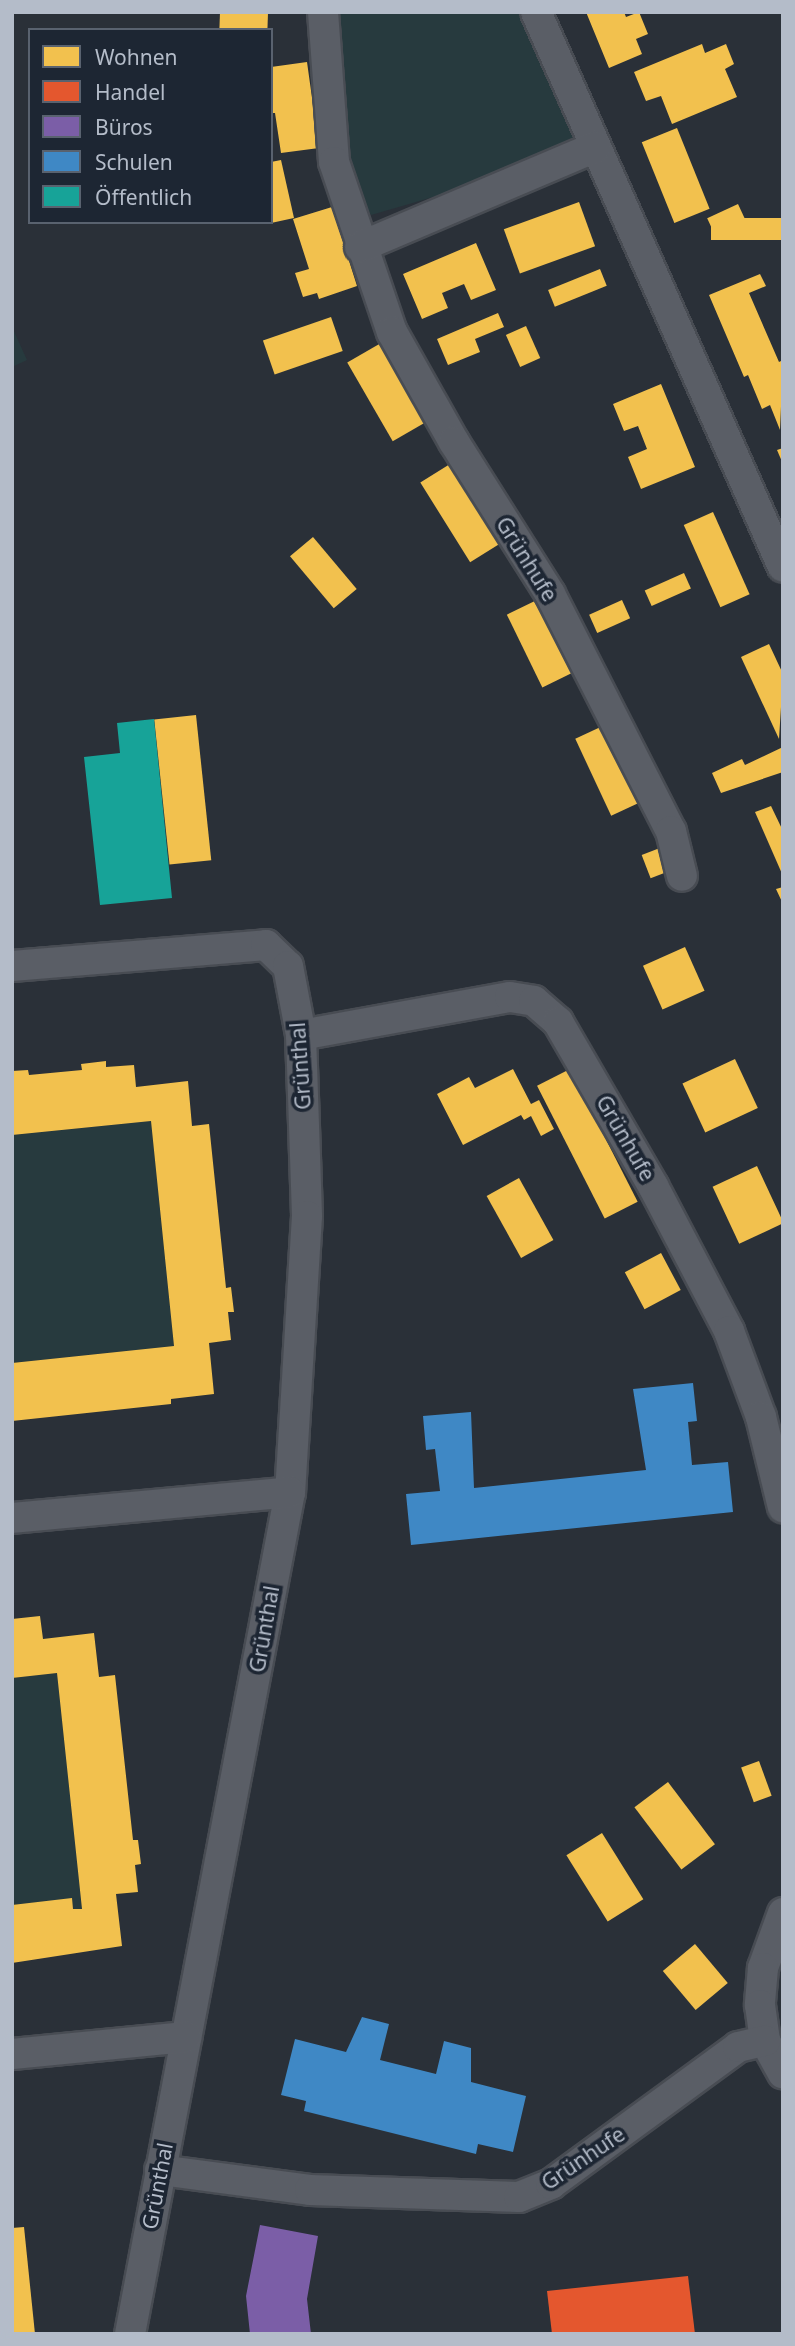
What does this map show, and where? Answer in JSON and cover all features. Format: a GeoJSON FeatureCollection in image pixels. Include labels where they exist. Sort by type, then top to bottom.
{"type":"FeatureCollection","features":[{"type":"Feature","properties":{"kind":"street","name":"Grünhufe"},"geometry":{"type":"LineString","coordinates":[[323,12],[334,162],[360,247],[392,332],[454,442],[550,594],[671,831],[682,877]]}},
{"type":"Feature","properties":{"kind":"street"},"geometry":{"type":"LineString","coordinates":[[536,12],[783,567]]}},
{"type":"Feature","properties":{"kind":"street"},"geometry":{"type":"LineString","coordinates":[[360,247],[597,147]]}},
{"type":"Feature","properties":{"kind":"street","name":"Grünthal"},"geometry":{"type":"LineString","coordinates":[[12,966],[266,945],[288,966],[301,1035],[307,1216],[290,1492],[130,2334]]}},
{"type":"Feature","properties":{"kind":"street","name":"Grünhufe"},"geometry":{"type":"LineString","coordinates":[[301,1035],[510,998],[534,1001],[558,1022],[653,1186],[729,1331],[761,1418],[783,1507]]}},
{"type":"Feature","properties":{"kind":"street"},"geometry":{"type":"LineString","coordinates":[[12,1518],[290,1492]]}},
{"type":"Feature","properties":{"kind":"street"},"geometry":{"type":"LineString","coordinates":[[783,1913],[763,1968],[760,2005],[765,2041],[783,2073]]}},
{"type":"Feature","properties":{"kind":"street"},"geometry":{"type":"LineString","coordinates":[[12,2054],[186,2037]]}},
{"type":"Feature","properties":{"kind":"street","name":"Grünhufe"},"geometry":{"type":"LineString","coordinates":[[160,2170],[310,2190],[519,2197],[551,2184],[738,2046],[765,2041]]}},
{"type":"Feature","properties":{"kind":"green space"},"geometry":{"type":"Polygon","coordinates":[[[336,12],[521,12],[574,139],[523,171],[371,215],[347,173],[336,12]]]}},
{"type":"Feature","properties":{"kind":"green space"},"geometry":{"type":"Polygon","coordinates":[[[12,327],[27,360],[12,367],[12,327]]]}},
{"type":"Feature","properties":{"kind":"green space"},"geometry":{"type":"Polygon","coordinates":[[[151,1121],[174,1346],[12,1363],[12,1135],[151,1121]]]}},
{"type":"Feature","properties":{"kind":"green space"},"geometry":{"type":"Polygon","coordinates":[[[57,1673],[82,1909],[73,1909],[71,1899],[12,1905],[12,1678],[57,1673]]]}},
{"type":"Feature","properties":{"kind":"building: Wohnen"},"geometry":{"type":"Polygon","coordinates":[[[220,12],[268,14],[267,28],[219,28],[220,12]]]}},
{"type":"Feature","properties":{"kind":"building: Wohnen"},"geometry":{"type":"Polygon","coordinates":[[[586,12],[624,12],[626,17],[639,12],[648,34],[636,39],[642,54],[609,68],[586,12]]]}},
{"type":"Feature","properties":{"kind":"building: Wohnen"},"geometry":{"type":"Polygon","coordinates":[[[702,44],[705,53],[726,44],[734,64],[725,69],[737,97],[672,124],[661,96],[646,101],[634,72],[702,44]]]}},
{"type":"Feature","properties":{"kind":"building: Wohnen"},"geometry":{"type":"Polygon","coordinates":[[[307,62],[319,148],[281,153],[273,113],[273,67],[307,62]]]}},
{"type":"Feature","properties":{"kind":"building: Wohnen"},"geometry":{"type":"Polygon","coordinates":[[[677,128],[710,209],[674,223],[642,142],[677,128]]]}},
{"type":"Feature","properties":{"kind":"building: Wohnen"},"geometry":{"type":"Polygon","coordinates":[[[281,160],[294,218],[273,223],[273,162],[281,160]]]}},
{"type":"Feature","properties":{"kind":"building: Wohnen"},"geometry":{"type":"Polygon","coordinates":[[[579,202],[595,246],[520,274],[504,229],[579,202]]]}},
{"type":"Feature","properties":{"kind":"building: Wohnen"},"geometry":{"type":"Polygon","coordinates":[[[738,204],[745,219],[714,234],[707,218],[738,204]]]}},
{"type":"Feature","properties":{"kind":"building: Wohnen"},"geometry":{"type":"Polygon","coordinates":[[[332,207],[357,286],[319,299],[317,293],[303,297],[295,273],[309,269],[293,219],[332,207]]]}},
{"type":"Feature","properties":{"kind":"building: Wohnen"},"geometry":{"type":"Polygon","coordinates":[[[711,218],[783,218],[783,240],[711,240],[711,218]]]}},
{"type":"Feature","properties":{"kind":"building: Wohnen"},"geometry":{"type":"Polygon","coordinates":[[[476,243],[496,290],[471,300],[464,284],[442,293],[448,308],[422,319],[403,274],[476,243]]]}},
{"type":"Feature","properties":{"kind":"building: Wohnen"},"geometry":{"type":"Polygon","coordinates":[[[600,269],[607,286],[555,307],[548,290],[600,269]]]}},
{"type":"Feature","properties":{"kind":"building: Wohnen"},"geometry":{"type":"Polygon","coordinates":[[[760,274],[766,286],[749,293],[779,362],[783,360],[780,430],[770,405],[762,409],[748,375],[744,377],[709,295],[760,274]]]}},
{"type":"Feature","properties":{"kind":"building: Wohnen"},"geometry":{"type":"Polygon","coordinates":[[[498,313],[504,327],[475,339],[480,352],[448,365],[437,339],[498,313]]]}},
{"type":"Feature","properties":{"kind":"building: Wohnen"},"geometry":{"type":"Polygon","coordinates":[[[331,317],[343,351],[275,374],[263,340],[331,317]]]}},
{"type":"Feature","properties":{"kind":"building: Wohnen"},"geometry":{"type":"Polygon","coordinates":[[[526,326],[540,358],[520,367],[506,335],[526,326]]]}},
{"type":"Feature","properties":{"kind":"building: Wohnen"},"geometry":{"type":"Polygon","coordinates":[[[381,343],[427,422],[393,441],[347,362],[381,343]]]}},
{"type":"Feature","properties":{"kind":"building: Wohnen"},"geometry":{"type":"Polygon","coordinates":[[[661,384],[695,467],[641,489],[628,457],[647,449],[638,426],[624,431],[613,404],[661,384]]]}},
{"type":"Feature","properties":{"kind":"building: Wohnen"},"geometry":{"type":"Polygon","coordinates":[[[783,448],[783,464],[777,450],[783,448]]]}},
{"type":"Feature","properties":{"kind":"building: Wohnen"},"geometry":{"type":"Polygon","coordinates":[[[450,464],[500,544],[470,562],[420,483],[450,464]]]}},
{"type":"Feature","properties":{"kind":"building: Wohnen"},"geometry":{"type":"Polygon","coordinates":[[[713,512],[750,594],[720,607],[684,525],[713,512]]]}},
{"type":"Feature","properties":{"kind":"building: Wohnen"},"geometry":{"type":"Polygon","coordinates":[[[313,537],[357,589],[334,608],[290,556],[313,537]]]}},
{"type":"Feature","properties":{"kind":"building: Wohnen"},"geometry":{"type":"Polygon","coordinates":[[[684,573],[691,589],[652,606],[645,590],[684,573]]]}},
{"type":"Feature","properties":{"kind":"building: Wohnen"},"geometry":{"type":"Polygon","coordinates":[[[541,598],[577,671],[542,687],[507,615],[541,598]]]}},
{"type":"Feature","properties":{"kind":"building: Wohnen"},"geometry":{"type":"Polygon","coordinates":[[[622,600],[630,618],[597,633],[589,615],[622,600]]]}},
{"type":"Feature","properties":{"kind":"building: Wohnen"},"geometry":{"type":"Polygon","coordinates":[[[769,644],[783,674],[779,739],[741,657],[769,644]]]}},
{"type":"Feature","properties":{"kind":"building: Wohnen"},"geometry":{"type":"Polygon","coordinates":[[[196,715],[211,860],[169,865],[154,719],[196,715]]]}},
{"type":"Feature","properties":{"kind":"building: Wohnen"},"geometry":{"type":"Polygon","coordinates":[[[607,724],[643,801],[611,816],[575,739],[607,724]]]}},
{"type":"Feature","properties":{"kind":"building: Wohnen"},"geometry":{"type":"Polygon","coordinates":[[[783,747],[783,772],[721,793],[712,773],[742,759],[745,765],[783,747]]]}},
{"type":"Feature","properties":{"kind":"building: Wohnen"},"geometry":{"type":"Polygon","coordinates":[[[771,806],[783,831],[783,876],[755,812],[771,806]]]}},
{"type":"Feature","properties":{"kind":"building: Wohnen"},"geometry":{"type":"Polygon","coordinates":[[[665,846],[674,869],[651,878],[642,855],[665,846]]]}},
{"type":"Feature","properties":{"kind":"building: Wohnen"},"geometry":{"type":"Polygon","coordinates":[[[783,887],[783,904],[776,889],[783,887]]]}},
{"type":"Feature","properties":{"kind":"building: Wohnen"},"geometry":{"type":"Polygon","coordinates":[[[685,947],[705,991],[663,1010],[643,966],[685,947]]]}},
{"type":"Feature","properties":{"kind":"building: Wohnen"},"geometry":{"type":"Polygon","coordinates":[[[735,1059],[758,1108],[705,1132],[682,1084],[735,1059]]]}},
{"type":"Feature","properties":{"kind":"building: Wohnen"},"geometry":{"type":"Polygon","coordinates":[[[106,1061],[106,1067],[134,1065],[136,1087],[188,1081],[192,1126],[209,1124],[226,1288],[231,1287],[234,1312],[228,1312],[231,1340],[209,1343],[214,1394],[171,1399],[171,1404],[12,1421],[12,1363],[174,1346],[151,1121],[12,1135],[12,1071],[28,1070],[29,1075],[82,1070],[81,1064],[106,1061]]]}},
{"type":"Feature","properties":{"kind":"building: Wohnen"},"geometry":{"type":"Polygon","coordinates":[[[513,1069],[531,1104],[539,1100],[554,1129],[541,1136],[531,1116],[524,1120],[521,1115],[463,1145],[437,1094],[469,1077],[475,1088],[513,1069]]]}},
{"type":"Feature","properties":{"kind":"building: Wohnen"},"geometry":{"type":"Polygon","coordinates":[[[570,1069],[638,1202],[605,1219],[537,1086],[570,1069]]]}},
{"type":"Feature","properties":{"kind":"building: Wohnen"},"geometry":{"type":"Polygon","coordinates":[[[757,1166],[783,1223],[739,1244],[713,1187],[757,1166]]]}},
{"type":"Feature","properties":{"kind":"building: Wohnen"},"geometry":{"type":"Polygon","coordinates":[[[519,1178],[553,1240],[521,1258],[487,1196],[519,1178]]]}},
{"type":"Feature","properties":{"kind":"building: Wohnen"},"geometry":{"type":"Polygon","coordinates":[[[661,1253],[681,1290],[645,1309],[625,1272],[661,1253]]]}},
{"type":"Feature","properties":{"kind":"building: Wohnen"},"geometry":{"type":"Polygon","coordinates":[[[40,1616],[43,1639],[94,1633],[99,1677],[115,1675],[133,1840],[138,1840],[141,1864],[135,1865],[138,1892],[116,1894],[122,1946],[12,1963],[12,1905],[72,1898],[73,1909],[82,1909],[57,1673],[12,1678],[12,1619],[40,1616]]]}},
{"type":"Feature","properties":{"kind":"building: Wohnen"},"geometry":{"type":"Polygon","coordinates":[[[759,1761],[772,1796],[754,1802],[741,1767],[759,1761]]]}},
{"type":"Feature","properties":{"kind":"building: Wohnen"},"geometry":{"type":"Polygon","coordinates":[[[668,1782],[715,1844],[681,1870],[634,1807],[668,1782]]]}},
{"type":"Feature","properties":{"kind":"building: Wohnen"},"geometry":{"type":"Polygon","coordinates":[[[602,1833],[643,1899],[608,1921],[566,1855],[602,1833]]]}},
{"type":"Feature","properties":{"kind":"building: Wohnen"},"geometry":{"type":"Polygon","coordinates":[[[695,1944],[728,1983],[696,2010],[663,1971],[695,1944]]]}},
{"type":"Feature","properties":{"kind":"building: Wohnen"},"geometry":{"type":"Polygon","coordinates":[[[24,2227],[35,2334],[12,2334],[12,2228],[24,2227]]]}},
{"type":"Feature","properties":{"kind":"building: Handel"},"geometry":{"type":"Polygon","coordinates":[[[688,2276],[695,2334],[552,2334],[547,2291],[688,2276]]]}},
{"type":"Feature","properties":{"kind":"building: Büros"},"geometry":{"type":"Polygon","coordinates":[[[260,2225],[318,2236],[307,2299],[311,2334],[250,2334],[246,2296],[260,2225]]]}},
{"type":"Feature","properties":{"kind":"building: Schulen"},"geometry":{"type":"Polygon","coordinates":[[[693,1383],[697,1421],[688,1422],[692,1465],[728,1462],[733,1512],[411,1545],[406,1494],[440,1491],[435,1449],[426,1450],[423,1416],[471,1412],[474,1488],[646,1470],[633,1389],[693,1383]]]}},
{"type":"Feature","properties":{"kind":"building: Schulen"},"geometry":{"type":"Polygon","coordinates":[[[362,2017],[389,2024],[380,2060],[436,2074],[444,2041],[471,2048],[471,2082],[526,2096],[513,2152],[478,2144],[476,2154],[304,2111],[306,2101],[281,2095],[295,2039],[346,2052],[362,2017]]]}},
{"type":"Feature","properties":{"kind":"building: Öffentlich"},"geometry":{"type":"Polygon","coordinates":[[[154,719],[172,898],[100,905],[84,757],[120,753],[117,723],[154,719]]]}}]}
